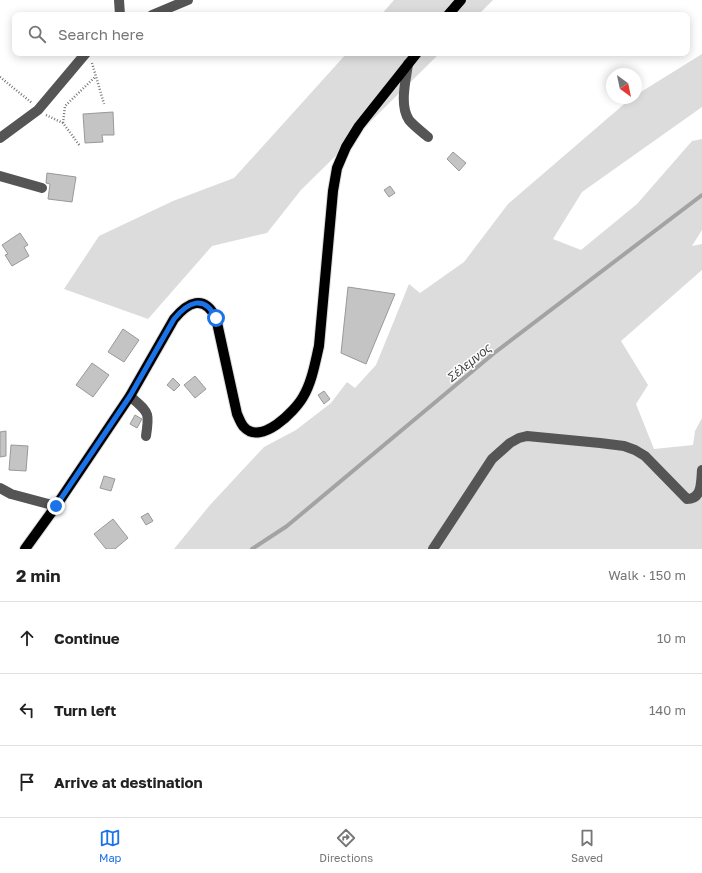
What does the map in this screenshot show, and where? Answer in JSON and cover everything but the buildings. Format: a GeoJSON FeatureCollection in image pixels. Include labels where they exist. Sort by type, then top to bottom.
{"type":"FeatureCollection","features":[{"type":"Feature","properties":{"kind":"main road"},"geometry":{"type":"LineString","coordinates":[[451,12],[461,0]]}},
{"type":"Feature","properties":{"kind":"main road"},"geometry":{"type":"LineString","coordinates":[[25,549],[56,506],[130,396],[174,319],[182,309],[194,303],[207,306],[213,312],[216,318],[237,414],[244,428],[255,433],[266,431],[279,424],[293,410],[303,397],[311,378],[319,346],[333,191],[337,168],[346,147],[359,126],[415,56]]}},
{"type":"Feature","properties":{"kind":"street"},"geometry":{"type":"LineString","coordinates":[[120,0],[120,12]]}},
{"type":"Feature","properties":{"kind":"street"},"geometry":{"type":"LineString","coordinates":[[159,12],[188,0]]}},
{"type":"Feature","properties":{"kind":"street"},"geometry":{"type":"LineString","coordinates":[[0,138],[38,110],[89,56]]}},
{"type":"Feature","properties":{"kind":"street"},"geometry":{"type":"LineString","coordinates":[[408,64],[404,103],[406,112],[409,119],[428,137]]}},
{"type":"Feature","properties":{"kind":"street"},"geometry":{"type":"LineString","coordinates":[[0,176],[42,188]]}},
{"type":"Feature","properties":{"kind":"street"},"geometry":{"type":"LineString","coordinates":[[130,396],[149,418],[146,436]]}},
{"type":"Feature","properties":{"kind":"street"},"geometry":{"type":"LineString","coordinates":[[433,549],[492,459],[510,443],[519,438],[527,436],[624,446],[646,456],[687,499],[697,497],[700,492],[702,470]]}},
{"type":"Feature","properties":{"kind":"street"},"geometry":{"type":"LineString","coordinates":[[0,488],[11,494],[56,506]]}},
{"type":"Feature","properties":{"kind":"path"},"geometry":{"type":"LineString","coordinates":[[89,56],[104,104]]}},
{"type":"Feature","properties":{"kind":"path"},"geometry":{"type":"LineString","coordinates":[[0,77],[33,104],[38,110],[63,123],[80,146]]}},
{"type":"Feature","properties":{"kind":"path"},"geometry":{"type":"LineString","coordinates":[[63,123],[65,106],[95,77]]}},
{"type":"Feature","properties":{"kind":"shaded area"},"geometry":{"type":"Polygon","coordinates":[[[394,0],[493,0],[481,12],[384,12],[394,0]]]}},
{"type":"Feature","properties":{"kind":"shaded area"},"geometry":{"type":"Polygon","coordinates":[[[702,54],[702,107],[582,192],[553,239],[581,250],[637,204],[692,141],[702,139],[702,230],[692,246],[702,244],[702,270],[621,341],[648,385],[636,404],[654,449],[693,445],[695,431],[702,418],[702,549],[174,549],[210,505],[264,447],[296,430],[331,403],[347,382],[355,388],[376,365],[409,284],[420,293],[464,262],[508,204],[624,104],[642,104],[642,91],[702,54]]]}},
{"type":"Feature","properties":{"kind":"shaded area"},"geometry":{"type":"Polygon","coordinates":[[[344,56],[437,56],[301,190],[267,233],[212,246],[148,319],[64,289],[99,236],[173,201],[234,178],[344,56]]]}},
{"type":"Feature","properties":{"kind":"waterway","name":"Σέλεμνος"},"geometry":{"type":"LineString","coordinates":[[252,549],[287,526],[493,354],[702,195]]}},
{"type":"Feature","properties":{"kind":"route"},"geometry":{"type":"LineString","coordinates":[[56,506],[130,396],[174,319],[182,309],[194,303],[201,304],[207,306],[216,318]]}}]}
